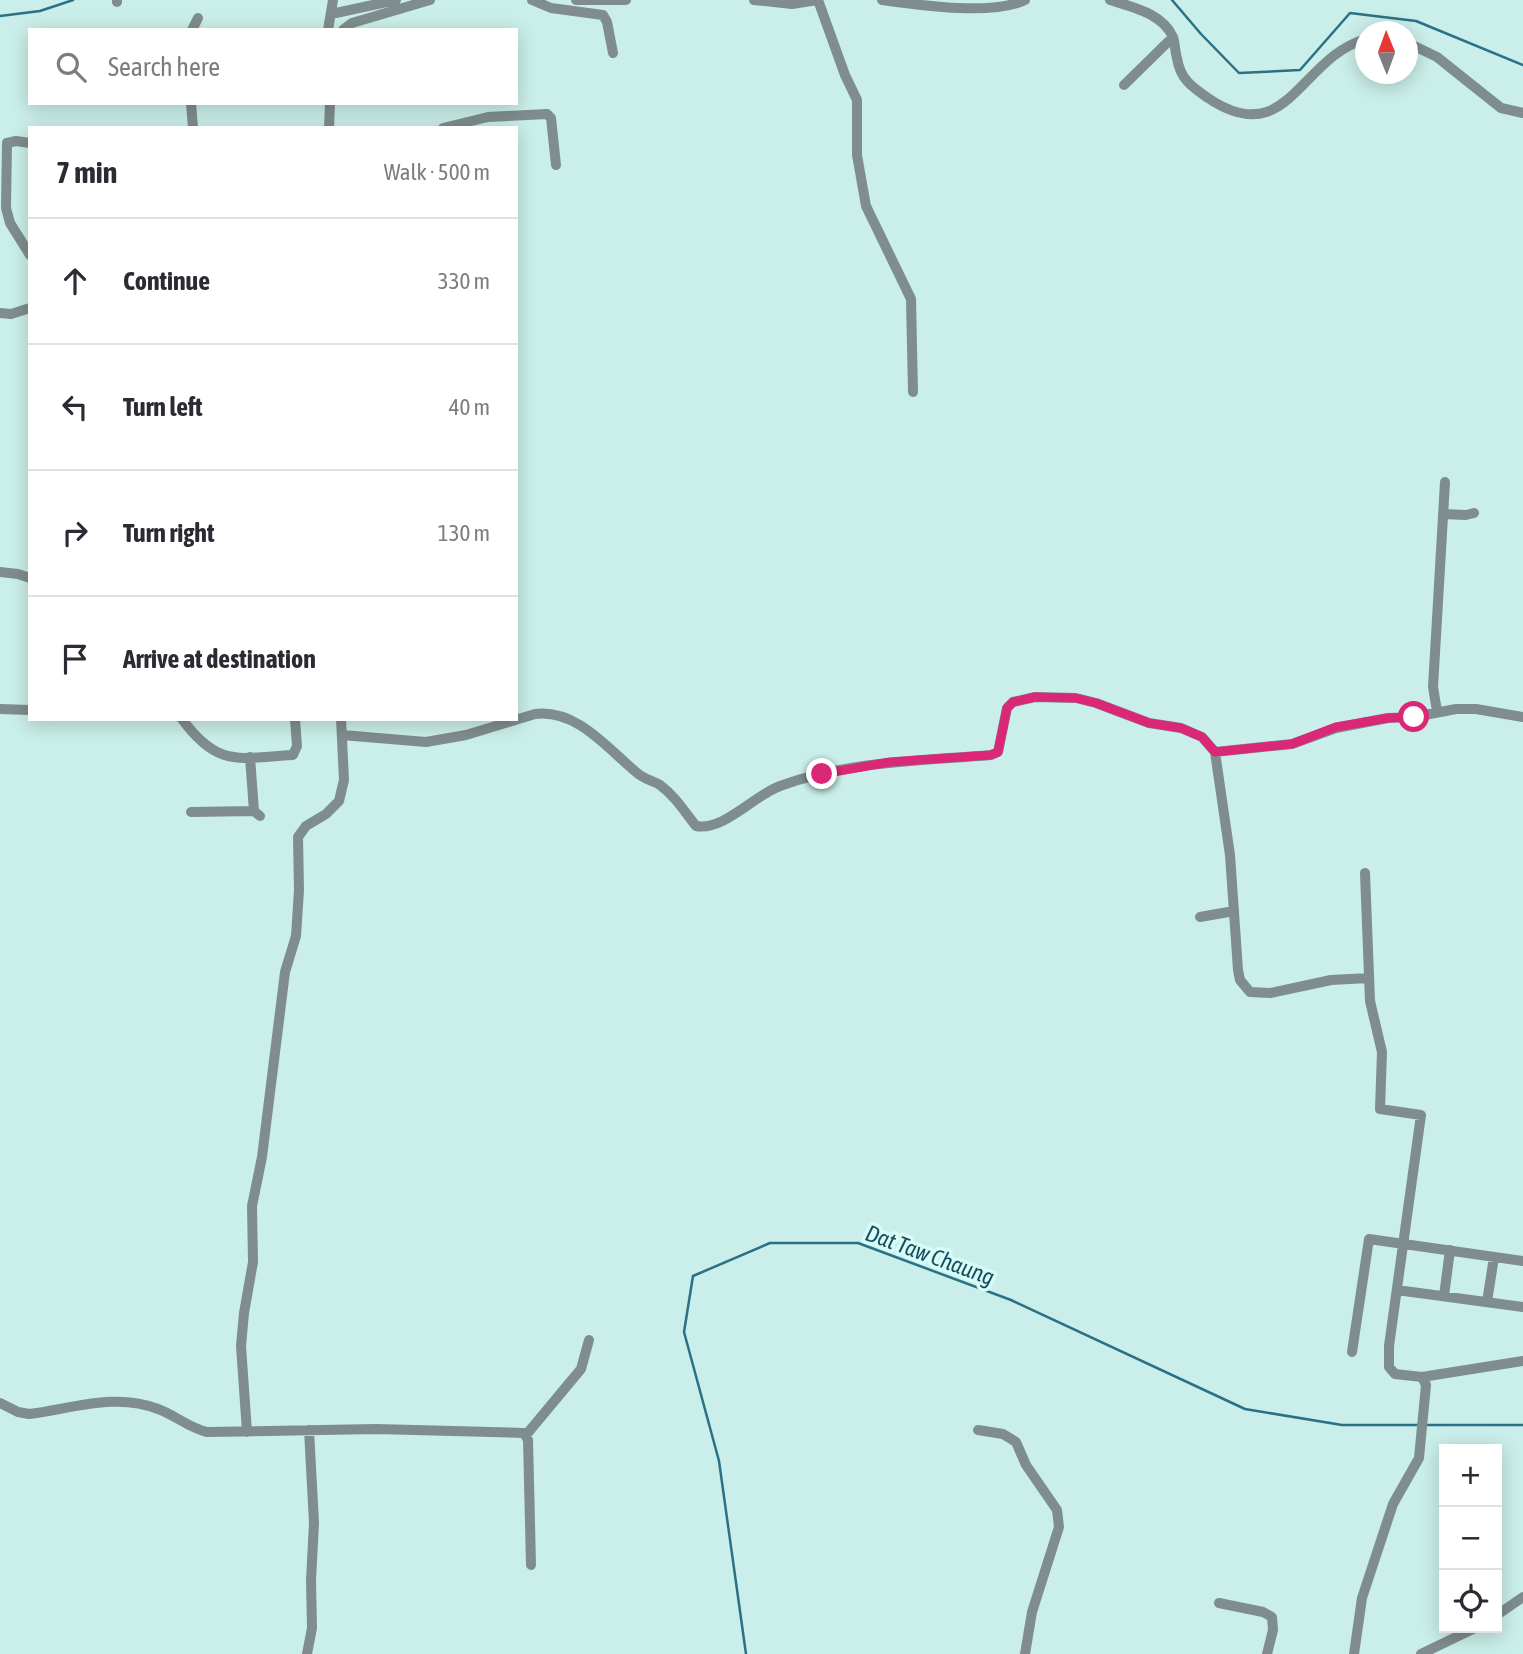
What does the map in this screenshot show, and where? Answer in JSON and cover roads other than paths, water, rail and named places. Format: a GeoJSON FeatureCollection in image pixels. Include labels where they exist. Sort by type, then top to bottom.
{"type":"FeatureCollection","features":[{"type":"Feature","properties":{"kind":"street"},"geometry":{"type":"LineString","coordinates":[[328,28],[333,0]]}},
{"type":"Feature","properties":{"kind":"street"},"geometry":{"type":"LineString","coordinates":[[331,14],[396,0]]}},
{"type":"Feature","properties":{"kind":"street"},"geometry":{"type":"LineString","coordinates":[[346,28],[352,23],[430,0]]}},
{"type":"Feature","properties":{"kind":"street"},"geometry":{"type":"LineString","coordinates":[[531,0],[551,8],[603,15],[613,53]]}},
{"type":"Feature","properties":{"kind":"street"},"geometry":{"type":"LineString","coordinates":[[576,0],[626,0]]}},
{"type":"Feature","properties":{"kind":"street"},"geometry":{"type":"LineString","coordinates":[[754,0],[792,4],[817,0],[857,100],[857,155],[866,206],[911,299],[913,392]]}},
{"type":"Feature","properties":{"kind":"street"},"geometry":{"type":"LineString","coordinates":[[882,0],[984,8],[1003,7],[1025,0]]}},
{"type":"Feature","properties":{"kind":"street"},"geometry":{"type":"LineString","coordinates":[[1110,0],[1143,10],[1162,22],[1173,37],[1184,81],[1219,106],[1242,114],[1263,115],[1279,108],[1345,46],[1355,43]]}},
{"type":"Feature","properties":{"kind":"street"},"geometry":{"type":"LineString","coordinates":[[193,28],[198,18]]}},
{"type":"Feature","properties":{"kind":"street"},"geometry":{"type":"LineString","coordinates":[[1124,85],[1173,37]]}},
{"type":"Feature","properties":{"kind":"street"},"geometry":{"type":"LineString","coordinates":[[1418,48],[1437,57],[1501,108],[1523,113]]}},
{"type":"Feature","properties":{"kind":"street"},"geometry":{"type":"LineString","coordinates":[[191,105],[193,126]]}},
{"type":"Feature","properties":{"kind":"street"},"geometry":{"type":"LineString","coordinates":[[329,126],[330,105]]}},
{"type":"Feature","properties":{"kind":"street"},"geometry":{"type":"LineString","coordinates":[[451,126],[488,117],[547,114],[551,118],[556,165]]}},
{"type":"Feature","properties":{"kind":"street"},"geometry":{"type":"LineString","coordinates":[[28,143],[3,141],[9,223],[28,252]]}},
{"type":"Feature","properties":{"kind":"street"},"geometry":{"type":"LineString","coordinates":[[0,313],[11,314],[28,309]]}},
{"type":"Feature","properties":{"kind":"street"},"geometry":{"type":"LineString","coordinates":[[1437,711],[1433,687],[1445,482]]}},
{"type":"Feature","properties":{"kind":"street"},"geometry":{"type":"LineString","coordinates":[[1443,514],[1474,513]]}},
{"type":"Feature","properties":{"kind":"street"},"geometry":{"type":"LineString","coordinates":[[0,572],[28,577]]}},
{"type":"Feature","properties":{"kind":"street"},"geometry":{"type":"LineString","coordinates":[[518,719],[546,712],[582,726],[642,777],[657,783],[678,801],[696,826],[706,828],[716,826],[763,793],[822,774],[890,762],[991,755],[998,752],[1002,743],[1007,708],[1013,702],[1023,699],[1076,698],[1149,723],[1193,732],[1202,737],[1215,752],[1228,840],[1240,980],[1250,992],[1270,993],[1331,980],[1369,978]]}},
{"type":"Feature","properties":{"kind":"street"},"geometry":{"type":"LineString","coordinates":[[0,709],[28,710]]}},
{"type":"Feature","properties":{"kind":"street"},"geometry":{"type":"LineString","coordinates":[[1215,752],[1292,744],[1336,727],[1437,711],[1476,709],[1523,717]]}},
{"type":"Feature","properties":{"kind":"street"},"geometry":{"type":"LineString","coordinates":[[184,721],[212,751],[227,757],[293,755],[298,746],[295,721]]}},
{"type":"Feature","properties":{"kind":"street"},"geometry":{"type":"LineString","coordinates":[[247,1432],[241,1346],[253,1262],[252,1206],[262,1157],[285,972],[296,936],[298,837],[306,826],[326,814],[339,801],[344,780],[341,721]]}},
{"type":"Feature","properties":{"kind":"street"},"geometry":{"type":"LineString","coordinates":[[342,735],[426,742],[466,735],[512,721]]}},
{"type":"Feature","properties":{"kind":"street"},"geometry":{"type":"LineString","coordinates":[[191,812],[257,813],[250,757]]}},
{"type":"Feature","properties":{"kind":"street"},"geometry":{"type":"LineString","coordinates":[[1365,873],[1369,978],[1373,1020],[1382,1052],[1380,1108],[1422,1115],[1389,1346],[1389,1367],[1395,1374],[1422,1377],[1523,1361]]}},
{"type":"Feature","properties":{"kind":"street"},"geometry":{"type":"LineString","coordinates":[[1199,917],[1234,911]]}},
{"type":"Feature","properties":{"kind":"street"},"geometry":{"type":"LineString","coordinates":[[1352,1352],[1369,1239],[1523,1261]]}},
{"type":"Feature","properties":{"kind":"street"},"geometry":{"type":"LineString","coordinates":[[1444,1296],[1450,1250]]}},
{"type":"Feature","properties":{"kind":"street"},"geometry":{"type":"LineString","coordinates":[[1487,1302],[1494,1256]]}},
{"type":"Feature","properties":{"kind":"street"},"geometry":{"type":"LineString","coordinates":[[1397,1290],[1523,1307]]}},
{"type":"Feature","properties":{"kind":"street"},"geometry":{"type":"LineString","coordinates":[[531,1565],[526,1434],[581,1369],[589,1340]]}},
{"type":"Feature","properties":{"kind":"street"},"geometry":{"type":"LineString","coordinates":[[1354,1654],[1362,1598],[1393,1504],[1419,1458],[1426,1385],[1422,1377]]}},
{"type":"Feature","properties":{"kind":"street"},"geometry":{"type":"LineString","coordinates":[[0,1403],[29,1414],[104,1402],[141,1404],[158,1409],[196,1430],[207,1432],[376,1429],[526,1434]]}},
{"type":"Feature","properties":{"kind":"street"},"geometry":{"type":"LineString","coordinates":[[307,1654],[312,1628],[314,1523],[309,1430]]}},
{"type":"Feature","properties":{"kind":"street"},"geometry":{"type":"LineString","coordinates":[[978,1430],[1003,1434],[1016,1442],[1026,1465],[1057,1510],[1059,1527],[1032,1612],[1025,1654]]}},
{"type":"Feature","properties":{"kind":"street"},"geometry":{"type":"LineString","coordinates":[[1502,1612],[1523,1597]]}},
{"type":"Feature","properties":{"kind":"street"},"geometry":{"type":"LineString","coordinates":[[1219,1603],[1263,1612],[1272,1617],[1273,1630],[1267,1654]]}},
{"type":"Feature","properties":{"kind":"street"},"geometry":{"type":"LineString","coordinates":[[1421,1654],[1465,1633]]}},
{"type":"Feature","properties":{"kind":"waterway"},"geometry":{"type":"LineString","coordinates":[[0,16],[40,11],[73,0]]}},
{"type":"Feature","properties":{"kind":"waterway"},"geometry":{"type":"LineString","coordinates":[[1172,0],[1239,73],[1300,70],[1350,13],[1416,21],[1523,65]]}},
{"type":"Feature","properties":{"kind":"waterway","name":"Dat Taw Chaung"},"geometry":{"type":"LineString","coordinates":[[746,1654],[719,1461],[684,1332],[693,1276],[770,1243],[858,1243],[1011,1300],[1245,1409],[1342,1425],[1418,1425]]}},
{"type":"Feature","properties":{"kind":"waterway","name":"Dat Taw Chaung"},"geometry":{"type":"LineString","coordinates":[[1425,1425],[1523,1425]]}}]}
